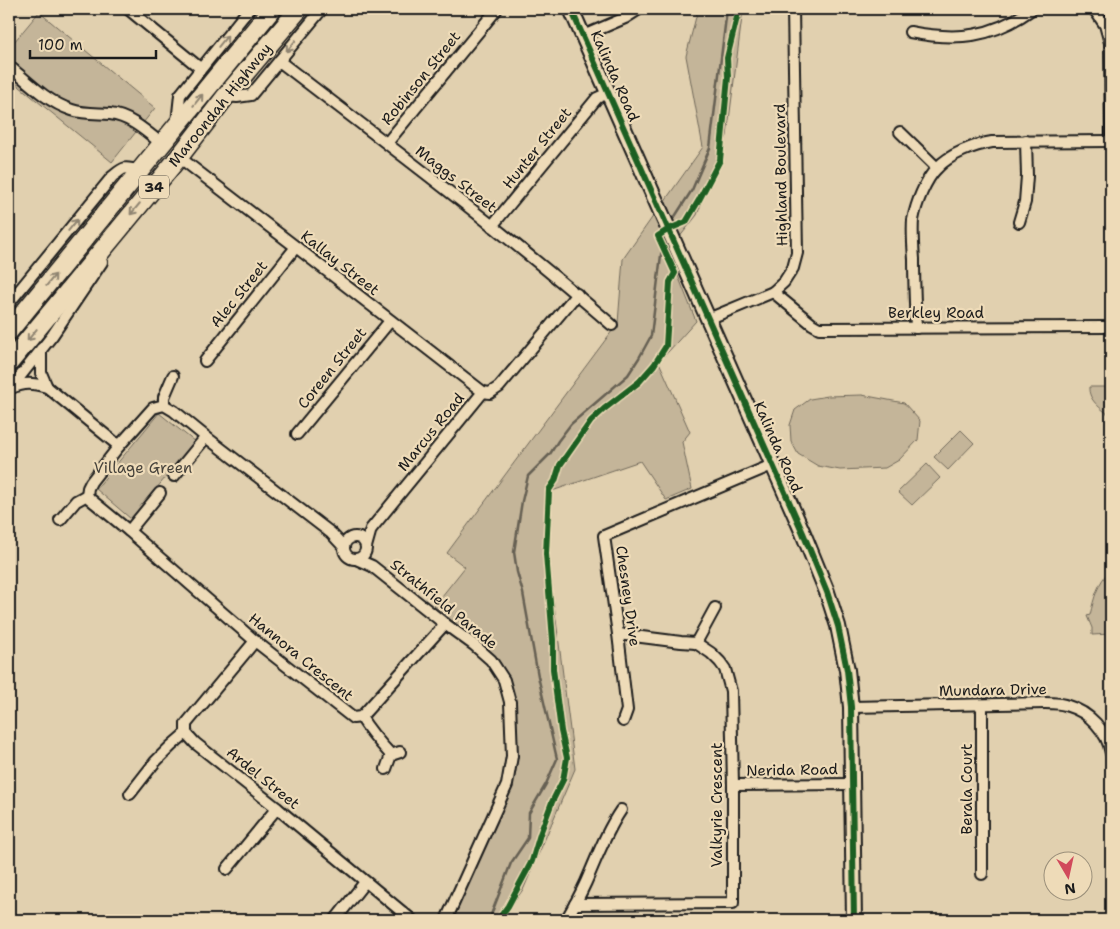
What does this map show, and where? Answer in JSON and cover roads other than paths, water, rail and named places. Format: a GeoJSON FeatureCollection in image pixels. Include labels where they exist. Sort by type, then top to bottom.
{"type":"FeatureCollection","features":[{"type":"Feature","properties":{"kind":"highway","name":"Maroondah Highway"},"geometry":{"type":"LineString","coordinates":[[9,332],[272,9]]}},
{"type":"Feature","properties":{"kind":"highway","name":"Maroondah Highway"},"geometry":{"type":"LineString","coordinates":[[9,363],[298,9]]}},
{"type":"Feature","properties":{"kind":"highway"},"geometry":{"type":"LineString","coordinates":[[162,144],[178,158]]}},
{"type":"Feature","properties":{"kind":"street"},"geometry":{"type":"LineString","coordinates":[[128,9],[200,68]]}},
{"type":"Feature","properties":{"kind":"street"},"geometry":{"type":"LineString","coordinates":[[176,127],[180,95],[249,9]]}},
{"type":"Feature","properties":{"kind":"street"},"geometry":{"type":"LineString","coordinates":[[226,96],[251,95],[322,9]]}},
{"type":"Feature","properties":{"kind":"street","name":"Robinson Street"},"geometry":{"type":"LineString","coordinates":[[386,144],[497,9]]}},
{"type":"Feature","properties":{"kind":"street","name":"Kalinda Road"},"geometry":{"type":"LineString","coordinates":[[571,9],[803,533],[827,592],[838,626],[847,670],[851,707],[854,920]]}},
{"type":"Feature","properties":{"kind":"street"},"geometry":{"type":"LineString","coordinates":[[583,36],[625,18],[639,9]]}},
{"type":"Feature","properties":{"kind":"street","name":"Highland Boulevard"},"geometry":{"type":"LineString","coordinates":[[708,319],[773,292],[784,282],[793,268],[797,253],[793,9]]}},
{"type":"Feature","properties":{"kind":"street"},"geometry":{"type":"LineString","coordinates":[[910,32],[950,37],[980,34],[1008,24],[1032,9]]}},
{"type":"Feature","properties":{"kind":"street"},"geometry":{"type":"LineString","coordinates":[[1094,9],[1105,25],[1110,43],[1111,134]]}},
{"type":"Feature","properties":{"kind":"street","name":"Maggs Street"},"geometry":{"type":"LineString","coordinates":[[279,61],[492,226],[612,324]]}},
{"type":"Feature","properties":{"kind":"street"},"geometry":{"type":"LineString","coordinates":[[9,66],[58,105],[74,110],[95,114],[112,114],[126,118],[162,144]]}},
{"type":"Feature","properties":{"kind":"street","name":"Hunter Street"},"geometry":{"type":"LineString","coordinates":[[492,226],[597,98],[608,93]]}},
{"type":"Feature","properties":{"kind":"street"},"geometry":{"type":"LineString","coordinates":[[900,132],[937,168]]}},
{"type":"Feature","properties":{"kind":"street"},"geometry":{"type":"LineString","coordinates":[[1018,222],[1025,202],[1027,176],[1026,141]]}},
{"type":"Feature","properties":{"kind":"street"},"geometry":{"type":"LineString","coordinates":[[916,328],[913,220],[922,191],[937,168],[951,158],[978,145],[992,142],[1111,141]]}},
{"type":"Feature","properties":{"kind":"street","name":"Kallay Street"},"geometry":{"type":"LineString","coordinates":[[178,158],[483,392]]}},
{"type":"Feature","properties":{"kind":"street"},"geometry":{"type":"LineString","coordinates":[[9,303],[112,177],[128,167],[140,171]]}},
{"type":"Feature","properties":{"kind":"street"},"geometry":{"type":"LineString","coordinates":[[10,389],[81,294],[122,226]]}},
{"type":"Feature","properties":{"kind":"street","name":"Alec Street"},"geometry":{"type":"LineString","coordinates":[[205,360],[296,247]]}},
{"type":"Feature","properties":{"kind":"street","name":"Berkley Road"},"geometry":{"type":"LineString","coordinates":[[773,292],[819,328],[1111,327]]}},
{"type":"Feature","properties":{"kind":"street","name":"Marcus Road"},"geometry":{"type":"LineString","coordinates":[[366,549],[371,529],[483,392],[490,393],[499,387],[577,294]]}},
{"type":"Feature","properties":{"kind":"street","name":"Coreen Street"},"geometry":{"type":"LineString","coordinates":[[297,434],[390,321]]}},
{"type":"Feature","properties":{"kind":"street"},"geometry":{"type":"LineString","coordinates":[[41,349],[41,373],[47,388]]}},
{"type":"Feature","properties":{"kind":"street"},"geometry":{"type":"LineString","coordinates":[[164,405],[164,397],[174,376]]}},
{"type":"Feature","properties":{"kind":"street"},"geometry":{"type":"LineString","coordinates":[[10,389],[19,385],[33,383],[47,388],[119,446]]}},
{"type":"Feature","properties":{"kind":"street"},"geometry":{"type":"LineString","coordinates":[[60,520],[76,501],[87,495],[88,488],[119,446],[153,408],[164,405],[330,533],[344,547]]}},
{"type":"Feature","properties":{"kind":"street"},"geometry":{"type":"LineString","coordinates":[[174,476],[206,437]]}},
{"type":"Feature","properties":{"kind":"street","name":"Chesney Drive"},"geometry":{"type":"LineString","coordinates":[[624,721],[626,710],[618,634],[604,536],[772,465]]}},
{"type":"Feature","properties":{"kind":"street"},"geometry":{"type":"LineString","coordinates":[[129,531],[160,493]]}},
{"type":"Feature","properties":{"kind":"street","name":"Hannora Crescent"},"geometry":{"type":"LineString","coordinates":[[87,495],[90,500],[129,531],[255,641],[353,718],[361,717],[445,624]]}},
{"type":"Feature","properties":{"kind":"street","name":"Marcus Road"},"geometry":{"type":"LineString","coordinates":[[353,537],[371,529]]}},
{"type":"Feature","properties":{"kind":"street"},"geometry":{"type":"LineString","coordinates":[[330,533],[344,537],[353,537],[364,541],[366,549],[362,556],[356,559],[349,557],[344,551],[346,541],[353,537]]}},
{"type":"Feature","properties":{"kind":"street","name":"Strathfield Parade"},"geometry":{"type":"LineString","coordinates":[[366,549],[372,566]]}},
{"type":"Feature","properties":{"kind":"street","name":"Strathfield Parade"},"geometry":{"type":"LineString","coordinates":[[356,559],[372,566],[491,660],[504,680],[510,702],[512,756],[507,785],[446,920]]}},
{"type":"Feature","properties":{"kind":"street"},"geometry":{"type":"LineString","coordinates":[[618,634],[696,643],[715,608]]}},
{"type":"Feature","properties":{"kind":"street"},"geometry":{"type":"LineString","coordinates":[[130,794],[155,762],[186,733],[186,724],[255,641]]}},
{"type":"Feature","properties":{"kind":"street","name":"Valkyrie Crescent"},"geometry":{"type":"LineString","coordinates":[[575,904],[733,903],[731,691],[729,679],[720,662],[696,643]]}},
{"type":"Feature","properties":{"kind":"street","name":"Mundara Drive"},"geometry":{"type":"LineString","coordinates":[[851,707],[1045,703],[1069,706],[1107,729],[1111,753]]}},
{"type":"Feature","properties":{"kind":"street","name":"Berala Court"},"geometry":{"type":"LineString","coordinates":[[982,705],[982,874]]}},
{"type":"Feature","properties":{"kind":"street"},"geometry":{"type":"LineString","coordinates":[[361,717],[375,738],[396,754],[386,769]]}},
{"type":"Feature","properties":{"kind":"street","name":"Ardel Street"},"geometry":{"type":"LineString","coordinates":[[186,733],[195,743],[412,920]]}},
{"type":"Feature","properties":{"kind":"street","name":"Nerida Road"},"geometry":{"type":"LineString","coordinates":[[733,785],[852,784]]}},
{"type":"Feature","properties":{"kind":"street"},"geometry":{"type":"LineString","coordinates":[[227,869],[277,808]]}},
{"type":"Feature","properties":{"kind":"street"},"geometry":{"type":"LineString","coordinates":[[566,920],[611,825],[621,810]]}},
{"type":"Feature","properties":{"kind":"street"},"geometry":{"type":"LineString","coordinates":[[335,920],[365,882]]}},
{"type":"Feature","properties":{"kind":"waterway"},"geometry":{"type":"LineString","coordinates":[[674,218],[692,190],[710,148],[727,9]]}},
{"type":"Feature","properties":{"kind":"waterway"},"geometry":{"type":"LineString","coordinates":[[489,920],[511,863],[528,838],[529,813],[546,784],[557,759],[538,676],[514,552],[528,476],[550,454],[571,424],[628,375],[639,358],[651,336],[662,247]]}},
{"type":"Feature","properties":{"kind":"park label","name":"Village Green"},"geometry":{"type":"Point","coordinates":[143,468]}}]}
